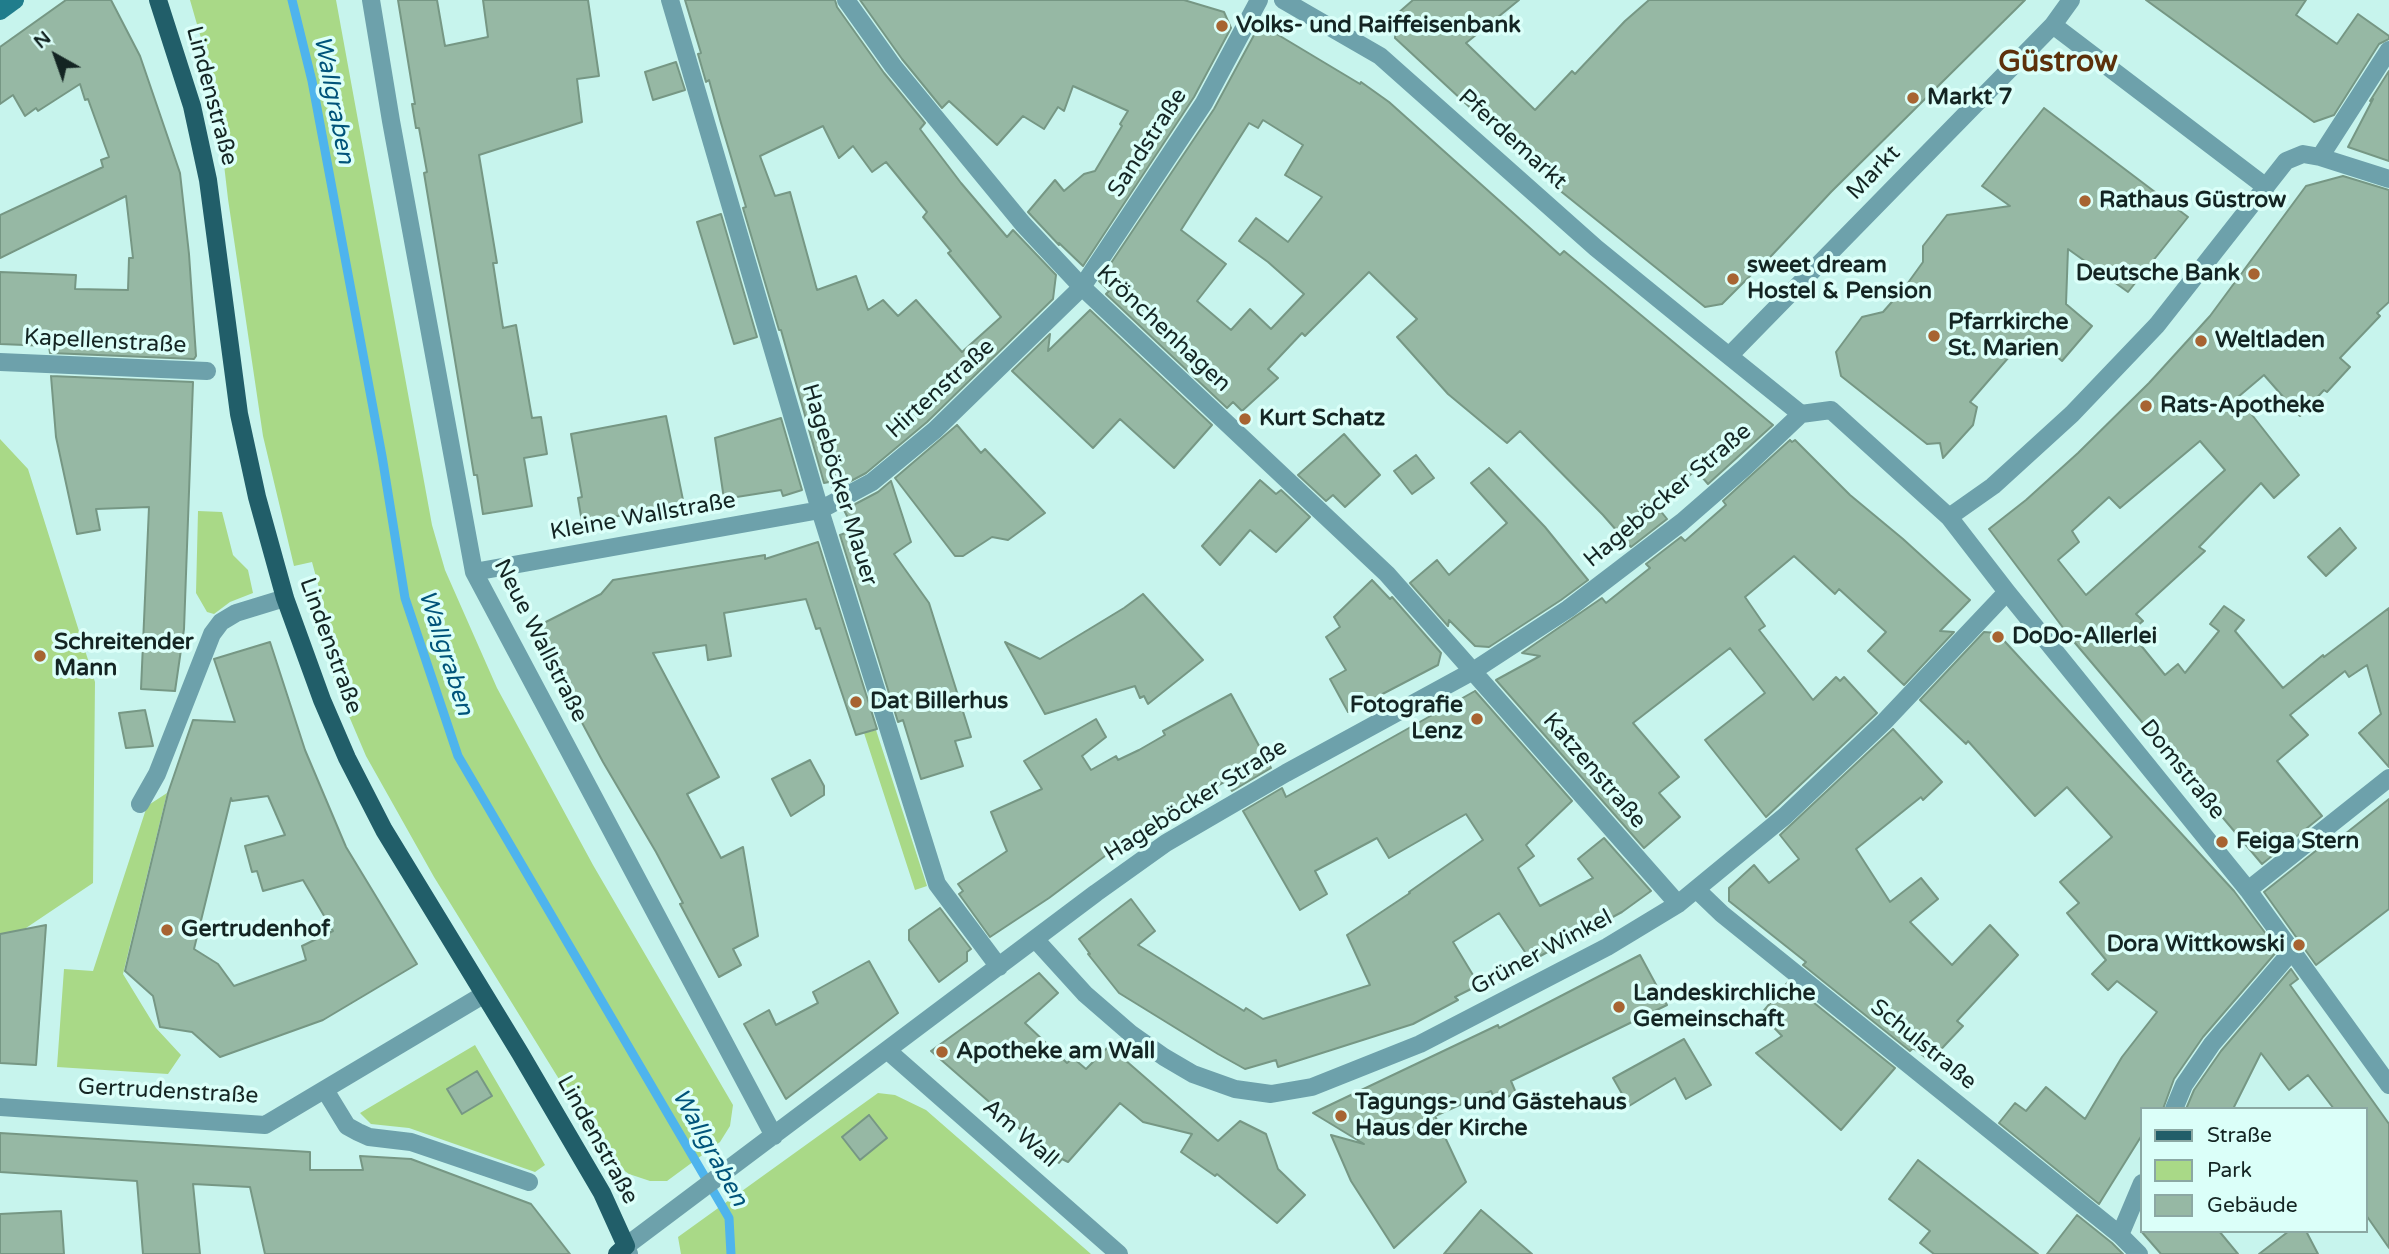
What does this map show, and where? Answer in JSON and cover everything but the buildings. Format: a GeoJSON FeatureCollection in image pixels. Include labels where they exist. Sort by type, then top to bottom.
{"type":"FeatureCollection","features":[{"type":"Feature","properties":{"kind":"main road","name":"Lindenstraße"},"geometry":{"type":"LineString","coordinates":[[158,0],[192,106],[205,167],[239,414],[257,497],[285,598],[322,700],[347,758],[384,830],[602,1193],[624,1251]]}},
{"type":"Feature","properties":{"kind":"street"},"geometry":{"type":"LineString","coordinates":[[0,11],[15,0]]}},
{"type":"Feature","properties":{"kind":"street","name":"Neue Wallstraße"},"geometry":{"type":"LineString","coordinates":[[371,0],[393,135],[474,572],[774,1136]]}},
{"type":"Feature","properties":{"kind":"street","name":"Hageböcker Mauer"},"geometry":{"type":"LineString","coordinates":[[670,0],[820,510],[937,884],[999,967]]}},
{"type":"Feature","properties":{"kind":"street","name":"Krönchenhagen"},"geometry":{"type":"LineString","coordinates":[[846,0],[894,66],[1005,203],[1082,287],[1359,546],[1473,671]]}},
{"type":"Feature","properties":{"kind":"street","name":"Sandstraße"},"geometry":{"type":"LineString","coordinates":[[1082,287],[1204,103],[1259,0]]}},
{"type":"Feature","properties":{"kind":"street","name":"Pferdemarkt"},"geometry":{"type":"LineString","coordinates":[[1283,0],[1380,56],[1596,248],[1729,356]]}},
{"type":"Feature","properties":{"kind":"street","name":"Markt"},"geometry":{"type":"LineString","coordinates":[[1729,356],[2053,25],[2071,0]]}},
{"type":"Feature","properties":{"kind":"street"},"geometry":{"type":"LineString","coordinates":[[2053,25],[2266,187]]}},
{"type":"Feature","properties":{"kind":"street"},"geometry":{"type":"LineString","coordinates":[[2320,156],[2389,50]]}},
{"type":"Feature","properties":{"kind":"street"},"geometry":{"type":"LineString","coordinates":[[1949,517],[1993,486],[2072,414],[2157,325],[2286,160],[2303,154],[2320,156],[2389,179]]}},
{"type":"Feature","properties":{"kind":"street","name":"Hirtenstraße"},"geometry":{"type":"LineString","coordinates":[[820,510],[872,482],[935,430],[1082,287]]}},
{"type":"Feature","properties":{"kind":"street"},"geometry":{"type":"LineString","coordinates":[[1729,356],[1801,414],[1831,410],[1949,517],[2007,592]]}},
{"type":"Feature","properties":{"kind":"street","name":"Kapellenstraße"},"geometry":{"type":"LineString","coordinates":[[0,362],[207,371]]}},
{"type":"Feature","properties":{"kind":"street","name":"Hageböcker Straße"},"geometry":{"type":"LineString","coordinates":[[624,1251],[689,1198],[1096,893],[1196,825],[1473,671],[1568,609],[1642,554],[1744,468],[1801,414]]}},
{"type":"Feature","properties":{"kind":"street","name":"Kleine Wallstraße"},"geometry":{"type":"LineString","coordinates":[[474,572],[820,510]]}},
{"type":"Feature","properties":{"kind":"street","name":"Grüner Winkel"},"geometry":{"type":"LineString","coordinates":[[1035,939],[1085,994],[1130,1033],[1193,1073],[1235,1090],[1271,1094],[1312,1087],[1420,1044],[1607,947],[1678,904],[1785,816],[1884,722],[2007,592]]}},
{"type":"Feature","properties":{"kind":"street","name":"Domstraße"},"geometry":{"type":"LineString","coordinates":[[2007,592],[2248,890],[2389,1085]]}},
{"type":"Feature","properties":{"kind":"street"},"geometry":{"type":"LineString","coordinates":[[140,804],[157,774],[212,634],[221,622],[236,613],[285,598]]}},
{"type":"Feature","properties":{"kind":"street","name":"Katzenstraße"},"geometry":{"type":"LineString","coordinates":[[1473,671],[1678,904]]}},
{"type":"Feature","properties":{"kind":"street"},"geometry":{"type":"LineString","coordinates":[[2248,890],[2389,778]]}},
{"type":"Feature","properties":{"kind":"street","name":"Schulstraße"},"geometry":{"type":"LineString","coordinates":[[1697,890],[1733,923],[2120,1235],[2139,1254]]}},
{"type":"Feature","properties":{"kind":"street"},"geometry":{"type":"LineString","coordinates":[[2175,1107],[2184,1085],[2212,1044],[2292,951]]}},
{"type":"Feature","properties":{"kind":"street","name":"Gertrudenstraße"},"geometry":{"type":"LineString","coordinates":[[0,1107],[265,1125],[483,995]]}},
{"type":"Feature","properties":{"kind":"street","name":"Am Wall"},"geometry":{"type":"LineString","coordinates":[[888,1051],[1119,1254]]}},
{"type":"Feature","properties":{"kind":"street"},"geometry":{"type":"LineString","coordinates":[[325,1090],[347,1126],[369,1137],[411,1142],[529,1182]]}},
{"type":"Feature","properties":{"kind":"street"},"geometry":{"type":"LineString","coordinates":[[2120,1235],[2140,1188]]}},
{"type":"Feature","properties":{"kind":"green space"},"geometry":{"type":"Polygon","coordinates":[[[190,0],[336,0],[432,525],[445,570],[497,688],[593,865],[733,1105],[730,1126],[720,1142],[667,1181],[650,1181],[629,1174],[609,1160],[434,877],[366,756],[343,702],[312,621],[326,614],[312,562],[294,566],[263,436],[228,199],[215,87],[190,0]]]}},
{"type":"Feature","properties":{"kind":"green space"},"geometry":{"type":"Polygon","coordinates":[[[0,439],[28,469],[95,682],[93,883],[23,930],[0,934],[0,439]]]}},
{"type":"Feature","properties":{"kind":"green space"},"geometry":{"type":"Polygon","coordinates":[[[198,511],[222,512],[233,555],[248,570],[253,593],[230,602],[214,614],[207,612],[196,593],[198,511]]]}},
{"type":"Feature","properties":{"kind":"green space"},"geometry":{"type":"Polygon","coordinates":[[[876,730],[927,886],[915,890],[864,733],[876,730]]]}},
{"type":"Feature","properties":{"kind":"green space"},"geometry":{"type":"Polygon","coordinates":[[[167,793],[123,974],[156,1028],[181,1055],[168,1074],[57,1067],[64,969],[93,971],[147,806],[167,793]]]}},
{"type":"Feature","properties":{"kind":"green space"},"geometry":{"type":"Polygon","coordinates":[[[475,1045],[545,1165],[535,1172],[409,1128],[371,1124],[360,1113],[475,1045]]]}},
{"type":"Feature","properties":{"kind":"green space"},"geometry":{"type":"Polygon","coordinates":[[[878,1093],[895,1095],[926,1110],[1091,1254],[681,1254],[678,1237],[878,1093]]]}},
{"type":"Feature","properties":{"kind":"waterway","name":"Wallgraben"},"geometry":{"type":"LineString","coordinates":[[292,0],[312,81],[382,456],[405,598],[458,756],[729,1218],[731,1254]]}},
{"type":"Feature","properties":{"kind":"place","name":"Volks- und Raiffeisenbank"},"geometry":{"type":"Point","coordinates":[1222,26]}},
{"type":"Feature","properties":{"kind":"place","name":"Markt 7"},"geometry":{"type":"Point","coordinates":[1913,98]}},
{"type":"Feature","properties":{"kind":"place","name":"Rathaus Güstrow"},"geometry":{"type":"Point","coordinates":[2085,201]}},
{"type":"Feature","properties":{"kind":"place","name":"Deutsche Bank"},"geometry":{"type":"Point","coordinates":[2254,274]}},
{"type":"Feature","properties":{"kind":"place","name":"sweet dream Hostel & Pension"},"geometry":{"type":"Point","coordinates":[1733,279]}},
{"type":"Feature","properties":{"kind":"place","name":"Pfarrkirche St. Marien"},"geometry":{"type":"Point","coordinates":[1934,336]}},
{"type":"Feature","properties":{"kind":"place","name":"Weltladen"},"geometry":{"type":"Point","coordinates":[2201,341]}},
{"type":"Feature","properties":{"kind":"place","name":"Rats-Apotheke"},"geometry":{"type":"Point","coordinates":[2146,406]}},
{"type":"Feature","properties":{"kind":"place","name":"Kurt Schatz"},"geometry":{"type":"Point","coordinates":[1245,419]}},
{"type":"Feature","properties":{"kind":"place","name":"DoDo-Allerlei"},"geometry":{"type":"Point","coordinates":[1998,637]}},
{"type":"Feature","properties":{"kind":"place","name":"Schreitender Mann"},"geometry":{"type":"Point","coordinates":[40,656]}},
{"type":"Feature","properties":{"kind":"place","name":"Dat Billerhus"},"geometry":{"type":"Point","coordinates":[856,702]}},
{"type":"Feature","properties":{"kind":"place","name":"Fotografie Lenz"},"geometry":{"type":"Point","coordinates":[1477,719]}},
{"type":"Feature","properties":{"kind":"place","name":"Feiga Stern"},"geometry":{"type":"Point","coordinates":[2222,842]}},
{"type":"Feature","properties":{"kind":"place","name":"Gertrudenhof"},"geometry":{"type":"Point","coordinates":[167,930]}},
{"type":"Feature","properties":{"kind":"place","name":"Dora Wittkowski"},"geometry":{"type":"Point","coordinates":[2299,945]}},
{"type":"Feature","properties":{"kind":"place","name":"Landeskirchliche Gemeinschaft"},"geometry":{"type":"Point","coordinates":[1619,1007]}},
{"type":"Feature","properties":{"kind":"place","name":"Apotheke am Wall"},"geometry":{"type":"Point","coordinates":[942,1052]}},
{"type":"Feature","properties":{"kind":"place","name":"Tagungs- und Gästehaus Haus der Kirche"},"geometry":{"type":"Point","coordinates":[1341,1116]}},
{"type":"Feature","properties":{"kind":"district","name":"Güstrow"},"geometry":{"type":"Point","coordinates":[2058,63]}}]}
